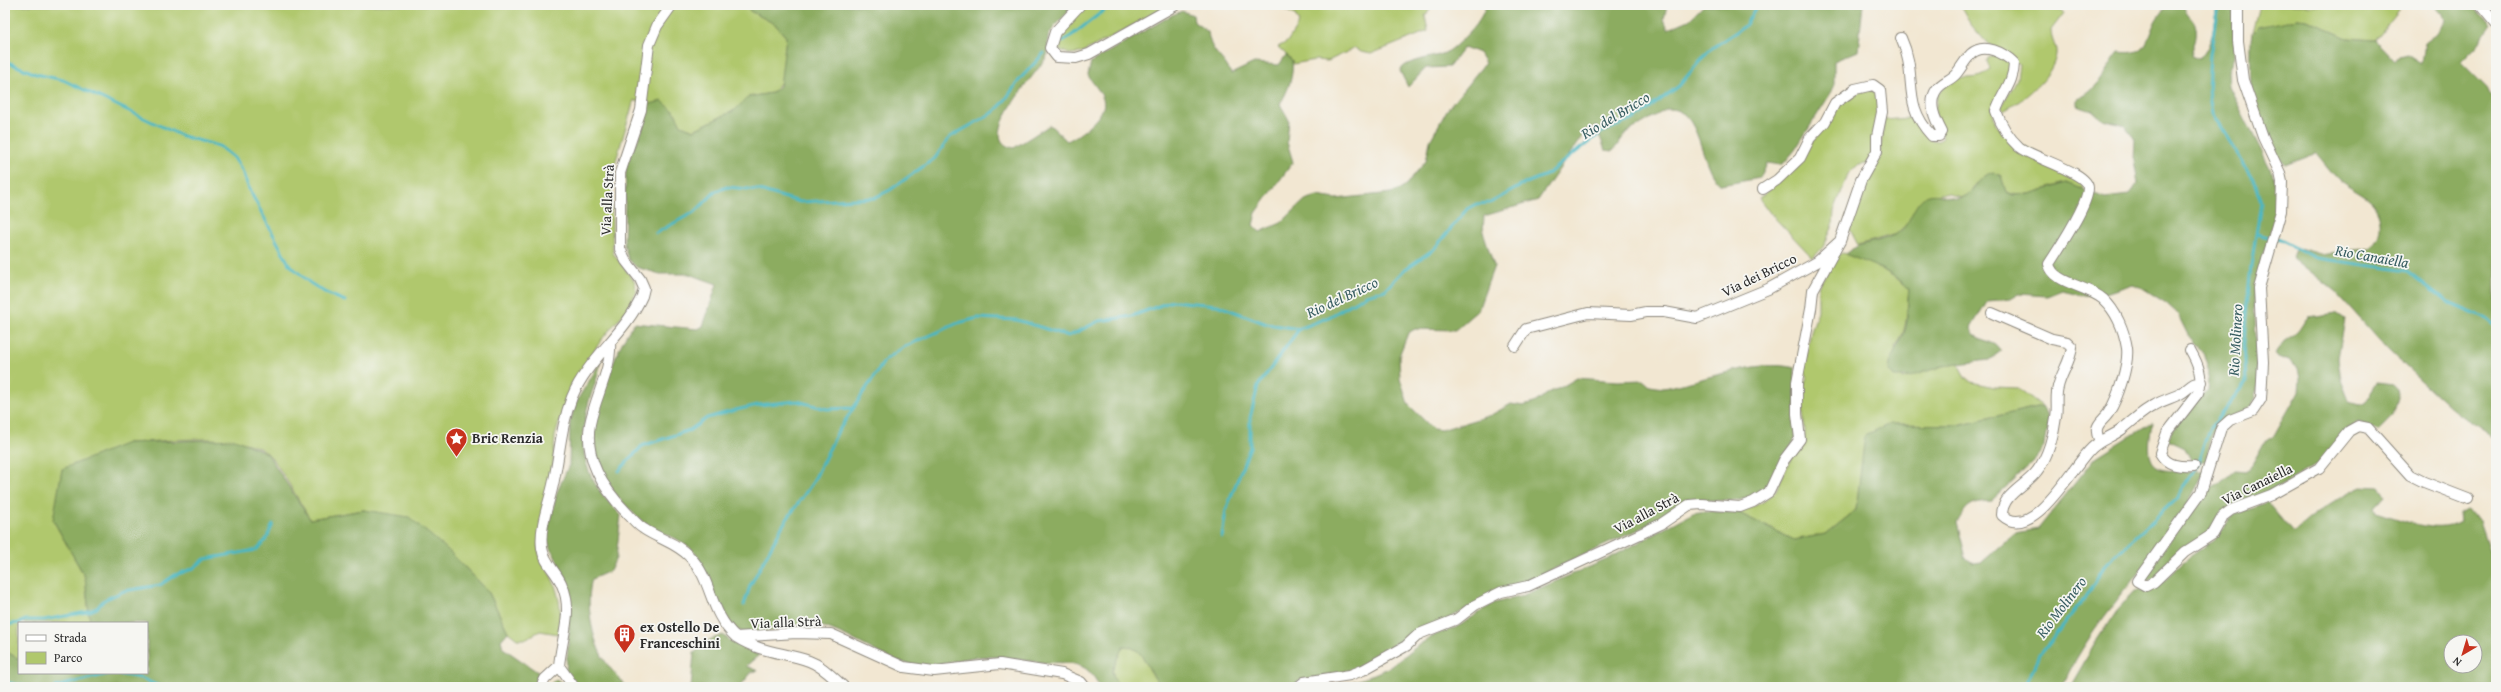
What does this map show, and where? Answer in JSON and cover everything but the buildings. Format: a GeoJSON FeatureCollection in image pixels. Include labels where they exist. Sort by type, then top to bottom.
{"type":"FeatureCollection","features":[{"type":"Feature","properties":{"kind":"street","name":"Via alla Strà"},"geometry":{"type":"LineString","coordinates":[[559,666],[566,623],[565,597],[563,586],[542,550],[542,529],[555,478],[561,431],[572,397],[589,366],[610,342],[642,296],[643,284],[623,258],[620,249],[620,174],[641,110],[648,45],[657,26],[672,5]]}},
{"type":"Feature","properties":{"kind":"street"},"geometry":{"type":"LineString","coordinates":[[1080,5],[1052,36],[1050,48],[1057,57],[1076,58],[1089,54],[1176,5]]}},
{"type":"Feature","properties":{"kind":"street","name":"Via Canaiella"},"geometry":{"type":"LineString","coordinates":[[2238,5],[2238,41],[2243,80],[2263,137],[2280,173],[2282,182],[2281,211],[2274,242],[2259,288],[2263,362],[2261,399],[2253,411],[2230,420],[2221,428],[2201,492],[2137,581],[2146,586],[2154,582],[2185,552],[2213,534],[2224,516],[2230,510],[2271,495],[2320,468],[2349,431],[2358,426],[2368,428],[2410,475],[2468,499]]}},
{"type":"Feature","properties":{"kind":"street"},"geometry":{"type":"LineString","coordinates":[[2482,5],[2496,23]]}},
{"type":"Feature","properties":{"kind":"street"},"geometry":{"type":"LineString","coordinates":[[1902,38],[1910,64],[1914,109],[1920,122],[1932,136],[1939,136],[1942,132],[1932,110],[1937,89],[1956,74],[1971,54],[1977,51],[1994,49],[2007,56],[2014,63],[2014,78],[1999,101],[1996,111],[2003,128],[2020,147],[2076,173],[2086,182],[2088,187],[2084,203],[2068,234],[2049,264],[2051,272],[2056,276],[2080,285],[2102,298],[2116,314],[2122,331],[2126,346],[2127,362],[2113,404],[2097,427],[2096,431],[2100,440]]}},
{"type":"Feature","properties":{"kind":"street","name":"Via dei Bricco"},"geometry":{"type":"LineString","coordinates":[[1515,346],[1526,329],[1588,314],[1631,315],[1646,312],[1664,312],[1685,315],[1692,319],[1710,315],[1786,280],[1817,262],[1840,241],[1861,180],[1877,151],[1877,136],[1882,112],[1880,90],[1874,85],[1865,85],[1855,89],[1835,103],[1825,122],[1810,138],[1800,158],[1777,180],[1763,189]]}},
{"type":"Feature","properties":{"kind":"street","name":"Via alla Strà"},"geometry":{"type":"LineString","coordinates":[[1298,687],[1304,682],[1350,675],[1363,670],[1406,646],[1419,634],[1457,619],[1475,605],[1502,592],[1528,586],[1640,534],[1689,505],[1701,504],[1740,507],[1753,502],[1769,492],[1784,460],[1800,439],[1797,414],[1797,382],[1811,309],[1813,290],[1840,241]]}},
{"type":"Feature","properties":{"kind":"street"},"geometry":{"type":"LineString","coordinates":[[1992,313],[2048,337],[2067,342],[2072,347],[2072,354],[2058,386],[2056,418],[2047,452],[2036,472],[2006,501],[2002,508],[2002,515],[2008,521],[2016,522],[2033,516],[2053,497],[2086,454],[2100,440],[2122,430],[2155,405],[2182,393],[2196,382],[2201,382]]}},
{"type":"Feature","properties":{"kind":"street","name":"Via alla Strà"},"geometry":{"type":"LineString","coordinates":[[610,342],[609,357],[594,406],[590,426],[593,463],[602,483],[612,498],[643,529],[673,544],[692,558],[701,572],[720,619],[736,637],[796,633],[831,634],[904,667],[934,671],[1000,664],[1062,674],[1081,682],[1085,687]]}},
{"type":"Feature","properties":{"kind":"street"},"geometry":{"type":"LineString","coordinates":[[2190,350],[2198,364],[2201,382],[2198,393],[2167,433],[2160,453],[2164,461],[2173,465],[2194,466]]}},
{"type":"Feature","properties":{"kind":"street"},"geometry":{"type":"LineString","coordinates":[[736,637],[757,648],[809,661],[824,670],[844,687]]}},
{"type":"Feature","properties":{"kind":"street"},"geometry":{"type":"LineString","coordinates":[[542,687],[545,679],[559,666],[574,687]]}},
{"type":"Feature","properties":{"kind":"green space"},"geometry":{"type":"Polygon","coordinates":[[[5,5],[747,5],[750,11],[775,24],[786,37],[782,81],[772,93],[748,97],[735,110],[694,130],[681,125],[674,111],[646,105],[634,100],[614,167],[611,199],[613,253],[635,282],[636,292],[629,307],[602,339],[571,385],[555,436],[553,466],[538,545],[541,558],[554,582],[560,605],[561,620],[558,634],[540,631],[525,639],[517,639],[508,632],[488,591],[448,550],[364,510],[310,519],[267,453],[254,446],[238,442],[220,439],[200,439],[127,443],[53,520],[85,577],[90,622],[18,622],[18,658],[5,651],[5,5]]]}},
{"type":"Feature","properties":{"kind":"green space"},"geometry":{"type":"Polygon","coordinates":[[[747,5],[872,5],[878,7],[890,5],[1076,5],[1058,23],[1049,35],[1047,56],[1012,104],[1004,119],[1000,132],[1003,143],[1014,148],[1050,125],[1067,141],[1092,124],[1102,111],[1104,105],[1102,96],[1088,75],[1091,62],[1172,15],[1182,11],[1193,15],[1194,22],[1208,32],[1214,50],[1231,74],[1254,63],[1279,65],[1286,55],[1292,60],[1292,72],[1288,89],[1280,104],[1289,120],[1287,142],[1293,162],[1256,213],[1253,225],[1260,232],[1281,223],[1305,200],[1317,196],[1336,199],[1391,193],[1403,188],[1426,161],[1430,141],[1447,110],[1485,63],[1479,53],[1464,47],[1449,67],[1426,68],[1408,87],[1400,71],[1403,67],[1415,61],[1445,53],[1450,50],[1466,36],[1477,23],[1485,5],[1667,5],[1664,19],[1668,29],[1689,20],[1704,5],[1863,5],[1858,51],[1834,61],[1834,88],[1795,150],[1784,163],[1779,165],[1767,163],[1760,178],[1721,185],[1708,165],[1694,127],[1679,111],[1667,109],[1626,133],[1613,151],[1605,150],[1596,126],[1587,129],[1538,200],[1484,216],[1483,231],[1494,266],[1478,310],[1455,330],[1415,329],[1408,333],[1399,356],[1400,378],[1408,404],[1433,429],[1441,430],[1491,415],[1511,404],[1523,406],[1534,403],[1550,392],[1577,378],[1618,381],[1643,380],[1650,386],[1664,388],[1748,368],[1780,366],[1795,368],[1796,438],[1766,489],[1754,496],[1736,501],[1687,501],[1659,520],[1455,615],[1373,661],[1349,671],[1299,681],[1292,687],[1163,687],[1157,682],[1142,656],[1131,647],[1123,646],[1112,670],[1114,679],[1122,687],[1100,687],[1088,671],[1083,667],[1072,664],[977,657],[933,666],[921,666],[906,664],[892,659],[838,632],[810,624],[794,625],[767,632],[742,632],[733,627],[726,620],[701,562],[690,547],[643,522],[625,505],[612,489],[602,473],[597,457],[595,439],[596,421],[600,400],[616,356],[634,323],[698,329],[703,326],[717,284],[689,274],[660,274],[636,267],[628,259],[624,244],[626,165],[642,130],[646,105],[662,101],[674,111],[681,125],[694,130],[735,110],[748,97],[772,93],[780,86],[786,37],[775,24],[750,11],[747,5]]]}},
{"type":"Feature","properties":{"kind":"green space"},"geometry":{"type":"Polygon","coordinates":[[[1082,5],[1171,5],[1081,53],[1069,54],[1056,48],[1054,41],[1082,5]]]}},
{"type":"Feature","properties":{"kind":"green space"},"geometry":{"type":"Polygon","coordinates":[[[1276,5],[1434,5],[1425,16],[1428,31],[1371,54],[1361,52],[1355,48],[1328,61],[1315,60],[1293,64],[1292,60],[1278,47],[1287,42],[1299,23],[1295,15],[1276,5]]]}},
{"type":"Feature","properties":{"kind":"green space"},"geometry":{"type":"Polygon","coordinates":[[[1960,5],[2055,5],[2064,13],[2051,30],[2056,48],[2056,54],[2050,71],[2028,95],[2003,111],[2001,108],[2017,79],[2019,64],[1988,44],[1972,26],[1960,5]]]}},
{"type":"Feature","properties":{"kind":"green space"},"geometry":{"type":"Polygon","coordinates":[[[2167,5],[2184,5],[2186,11],[2194,21],[2196,36],[2191,56],[2199,59],[2204,54],[2210,41],[2217,5],[2233,5],[2235,55],[2228,71],[2229,87],[2270,168],[2277,193],[2273,226],[2259,269],[2254,297],[2258,382],[2256,397],[2251,407],[2218,425],[2212,435],[2206,461],[2192,462],[2185,448],[2168,440],[2173,430],[2207,390],[2209,372],[2203,353],[2188,335],[2177,313],[2166,303],[2141,287],[2133,284],[2093,297],[2062,290],[2047,296],[2018,294],[2011,299],[1987,301],[1971,328],[1974,335],[1996,345],[2001,351],[1989,360],[1942,366],[1910,377],[1894,377],[1889,371],[1890,365],[1906,328],[1909,289],[1888,272],[1845,254],[1863,244],[1890,237],[1901,231],[1908,222],[1919,202],[1928,195],[1932,194],[1959,198],[1969,193],[1988,174],[1994,172],[2001,176],[2006,192],[2013,195],[2029,194],[2067,183],[2105,198],[2129,195],[2138,183],[2134,160],[2135,138],[2125,126],[2103,120],[2092,110],[2077,105],[2077,99],[2091,91],[2119,52],[2136,52],[2145,45],[2156,20],[2167,5]]]}},
{"type":"Feature","properties":{"kind":"green space"},"geometry":{"type":"Polygon","coordinates":[[[2259,5],[2403,5],[2375,40],[2347,38],[2307,20],[2297,19],[2252,33],[2259,5]]]}},
{"type":"Feature","properties":{"kind":"green space"},"geometry":{"type":"Polygon","coordinates":[[[2435,5],[2470,5],[2491,24],[2477,46],[2461,62],[2487,88],[2496,107],[2496,439],[2452,409],[2389,351],[2336,292],[2292,257],[2296,247],[2320,254],[2370,248],[2377,239],[2380,229],[2380,221],[2375,206],[2364,196],[2338,179],[2316,153],[2285,165],[2279,160],[2263,129],[2252,95],[2251,40],[2252,33],[2258,27],[2297,19],[2307,20],[2347,38],[2375,40],[2395,61],[2399,56],[2407,54],[2421,63],[2424,43],[2436,34],[2445,22],[2443,14],[2435,5]]]}},
{"type":"Feature","properties":{"kind":"green space"},"geometry":{"type":"Polygon","coordinates":[[[1995,55],[2011,63],[2002,90],[1992,107],[1996,125],[2003,134],[2074,175],[2083,186],[2082,190],[2067,183],[2029,194],[2014,194],[2006,192],[2001,176],[1975,184],[1967,195],[1959,196],[1940,194],[1919,203],[1908,223],[1896,234],[1858,245],[1849,228],[1858,198],[1880,158],[1884,120],[1909,118],[1930,138],[1938,141],[1943,138],[1935,114],[1937,95],[1951,82],[1982,76],[1990,69],[1987,62],[1988,58],[1995,55]]]}},
{"type":"Feature","properties":{"kind":"green space"},"geometry":{"type":"Polygon","coordinates":[[[1871,90],[1875,92],[1879,98],[1875,149],[1867,163],[1859,164],[1848,175],[1834,211],[1833,226],[1823,247],[1813,258],[1770,213],[1759,198],[1774,186],[1795,164],[1844,102],[1861,92],[1871,90]]]}},
{"type":"Feature","properties":{"kind":"green space"},"geometry":{"type":"Polygon","coordinates":[[[1838,254],[1855,257],[1876,266],[1896,278],[1909,289],[1905,327],[1903,334],[1895,348],[1903,379],[1942,366],[1958,364],[1965,377],[1971,382],[1994,387],[2018,388],[2042,406],[1957,425],[1890,424],[1860,480],[1856,510],[1826,534],[1794,540],[1739,513],[1763,502],[1775,492],[1790,461],[1803,442],[1805,432],[1801,393],[1807,377],[1804,367],[1811,332],[1818,311],[1818,287],[1838,254]]]}},
{"type":"Feature","properties":{"kind":"green space"},"geometry":{"type":"Polygon","coordinates":[[[2336,313],[2345,319],[2338,358],[2341,380],[2349,401],[2359,404],[2365,402],[2377,383],[2393,385],[2398,390],[2399,395],[2393,415],[2378,430],[2358,422],[2325,460],[2272,491],[2246,500],[2157,576],[2145,582],[2143,576],[2208,490],[2218,485],[2235,470],[2245,471],[2250,468],[2264,443],[2273,437],[2299,391],[2300,379],[2298,368],[2289,361],[2278,357],[2275,353],[2277,349],[2298,331],[2308,317],[2336,313]]]}},
{"type":"Feature","properties":{"kind":"green space"},"geometry":{"type":"Polygon","coordinates":[[[600,363],[585,419],[583,435],[584,450],[586,463],[591,476],[608,502],[621,515],[616,558],[610,571],[592,579],[589,598],[590,610],[593,633],[600,653],[610,668],[627,687],[578,687],[566,671],[569,632],[568,583],[546,538],[557,492],[569,465],[570,422],[576,402],[600,363]]]}},
{"type":"Feature","properties":{"kind":"green space"},"geometry":{"type":"Polygon","coordinates":[[[2042,406],[2049,418],[2044,445],[2035,460],[1991,501],[1978,502],[1967,508],[1957,523],[1966,558],[1973,563],[1982,562],[2016,533],[2038,529],[2096,457],[2152,422],[2150,453],[2152,462],[2157,467],[2175,471],[2204,471],[2190,500],[2172,528],[2094,631],[2077,658],[2062,687],[1326,687],[1336,686],[1365,678],[1390,667],[1420,644],[1437,634],[1456,628],[1494,603],[1519,597],[1608,559],[1693,513],[1706,511],[1739,513],[1794,540],[1826,534],[1856,510],[1865,435],[1890,424],[1957,425],[2042,406]]]}},
{"type":"Feature","properties":{"kind":"green space"},"geometry":{"type":"Polygon","coordinates":[[[235,439],[267,453],[310,519],[364,510],[409,517],[448,550],[488,591],[508,632],[501,640],[503,648],[539,673],[533,687],[5,687],[5,651],[18,658],[18,674],[148,674],[148,622],[90,622],[85,577],[53,520],[62,469],[127,443],[235,439]]]}},
{"type":"Feature","properties":{"kind":"green space"},"geometry":{"type":"Polygon","coordinates":[[[2362,486],[2379,487],[2385,495],[2374,507],[2376,512],[2407,522],[2429,527],[2451,526],[2460,522],[2459,514],[2466,510],[2478,518],[2496,571],[2496,687],[2070,687],[2097,640],[2117,610],[2135,591],[2149,589],[2164,581],[2188,558],[2214,540],[2233,515],[2267,502],[2293,533],[2334,501],[2362,486]]]}},
{"type":"Feature","properties":{"kind":"green space"},"geometry":{"type":"Polygon","coordinates":[[[723,635],[733,643],[759,655],[746,666],[758,671],[752,672],[741,685],[742,687],[691,687],[694,653],[709,640],[723,635]]]}},
{"type":"Feature","properties":{"kind":"green space"},"geometry":{"type":"Polygon","coordinates":[[[1123,646],[1131,647],[1142,656],[1157,682],[1163,687],[1122,687],[1114,679],[1112,670],[1123,646]]]}},
{"type":"Feature","properties":{"kind":"green space"},"geometry":{"type":"Polygon","coordinates":[[[556,679],[568,687],[546,687],[556,679]]]}},
{"type":"Feature","properties":{"kind":"waterway"},"geometry":{"type":"LineString","coordinates":[[1054,46],[1071,36],[1111,5]]}},
{"type":"Feature","properties":{"kind":"waterway","name":"Rio del Bricco"},"geometry":{"type":"LineString","coordinates":[[1222,537],[1226,510],[1250,447],[1250,418],[1258,386],[1299,329],[1329,317],[1366,295],[1385,290],[1404,270],[1434,249],[1467,209],[1476,204],[1490,203],[1526,183],[1546,175],[1602,132],[1636,118],[1679,86],[1709,50],[1745,26],[1757,5]]}},
{"type":"Feature","properties":{"kind":"waterway","name":"Rio Molinero"},"geometry":{"type":"LineString","coordinates":[[2025,687],[2039,655],[2083,600],[2105,565],[2176,499],[2197,465],[2210,427],[2246,382],[2244,343],[2246,315],[2251,266],[2261,203],[2253,179],[2212,113],[2208,90],[2210,55],[2218,5]]}},
{"type":"Feature","properties":{"kind":"waterway"},"geometry":{"type":"LineString","coordinates":[[656,233],[696,211],[716,191],[727,187],[759,190],[800,202],[874,198],[890,190],[935,158],[950,137],[994,112],[1003,103],[1020,79],[1044,53]]}},
{"type":"Feature","properties":{"kind":"waterway"},"geometry":{"type":"LineString","coordinates":[[5,61],[36,74],[63,80],[182,136],[219,146],[234,158],[242,170],[249,189],[289,264],[310,283],[326,293],[345,301]]}},
{"type":"Feature","properties":{"kind":"waterway","name":"Rio Canaiella"},"geometry":{"type":"LineString","coordinates":[[2257,234],[2280,240],[2316,258],[2408,271],[2451,304],[2486,319],[2496,327]]}},
{"type":"Feature","properties":{"kind":"waterway"},"geometry":{"type":"LineString","coordinates":[[744,605],[750,586],[783,525],[813,482],[837,433],[885,360],[904,347],[958,323],[978,318],[1017,320],[1069,336],[1099,321],[1132,316],[1172,301],[1217,305],[1267,324],[1299,329]]}},
{"type":"Feature","properties":{"kind":"waterway"},"geometry":{"type":"LineString","coordinates":[[619,471],[642,446],[690,430],[707,418],[736,410],[758,405],[797,401],[827,409],[854,408]]}},
{"type":"Feature","properties":{"kind":"waterway"},"geometry":{"type":"LineString","coordinates":[[21,622],[26,620],[44,620],[87,612],[97,608],[104,600],[124,591],[160,585],[175,575],[192,569],[205,559],[256,550],[266,540],[273,524]]}},
{"type":"Feature","properties":{"kind":"waterway"},"geometry":{"type":"LineString","coordinates":[[5,625],[18,623]]}},
{"type":"Feature","properties":{"kind":"waterway"},"geometry":{"type":"LineString","coordinates":[[55,687],[108,674]]}},
{"type":"Feature","properties":{"kind":"waterway"},"geometry":{"type":"LineString","coordinates":[[119,674],[141,678],[161,687]]}},
{"type":"Feature","properties":{"kind":"waterway"},"geometry":{"type":"LineString","coordinates":[[5,682],[29,687]]}},
{"type":"Feature","properties":{"kind":"place","name":"Bric Renzia"},"geometry":{"type":"Point","coordinates":[457,458]}},
{"type":"Feature","properties":{"kind":"place","name":"ex Ostello De Franceschini"},"geometry":{"type":"Point","coordinates":[625,654]}}]}
